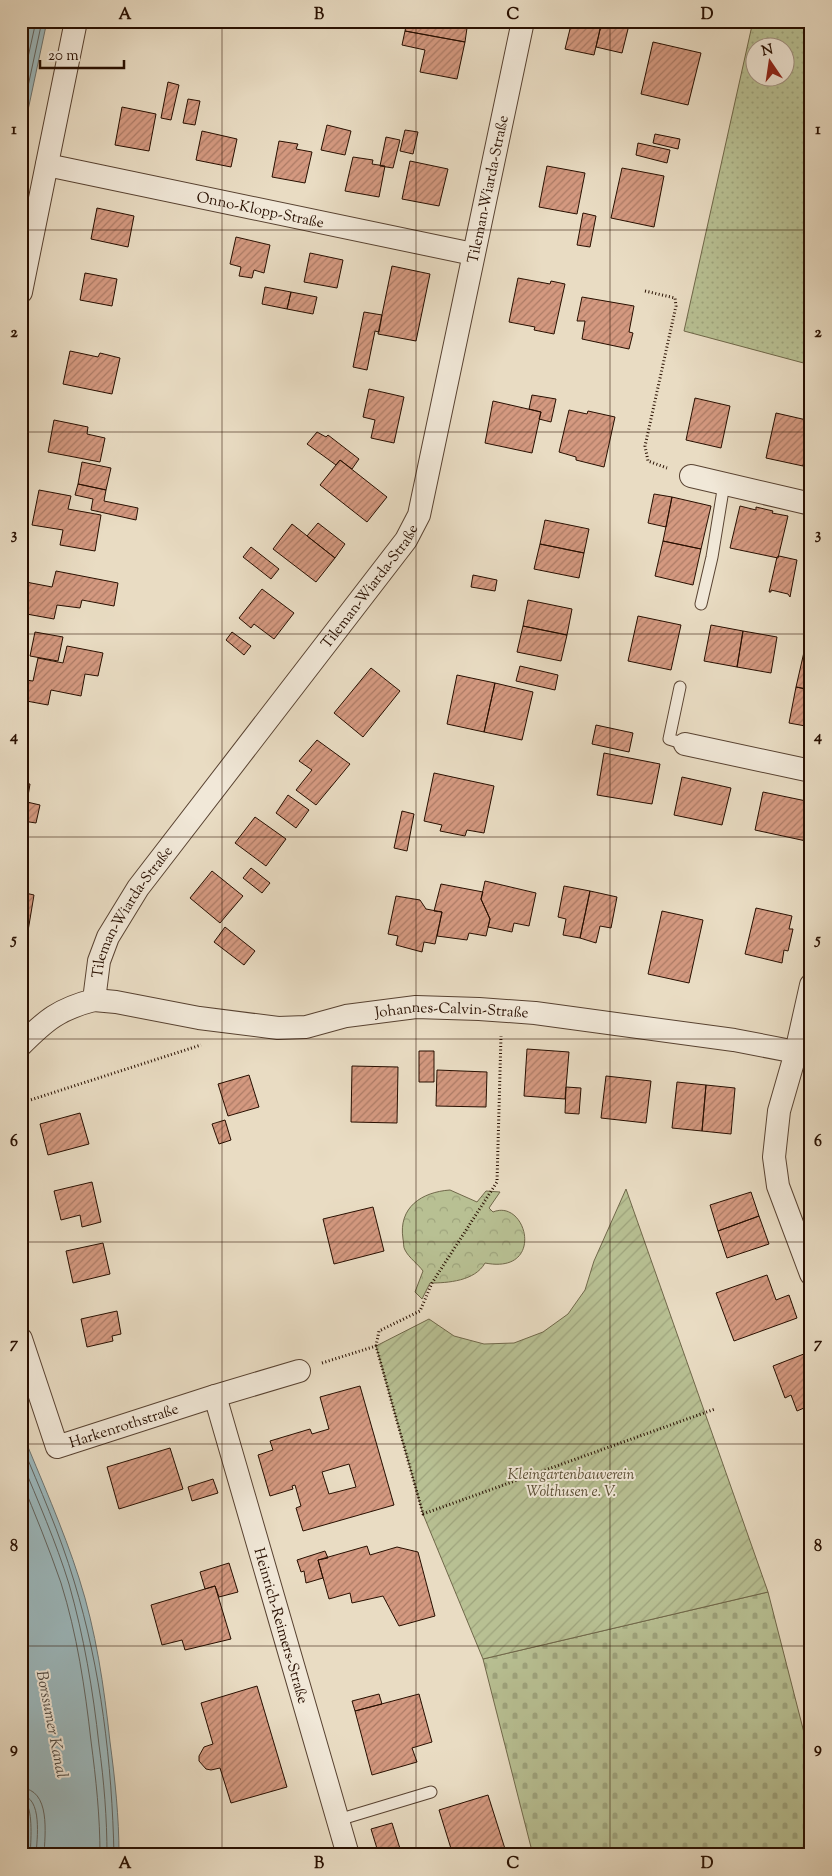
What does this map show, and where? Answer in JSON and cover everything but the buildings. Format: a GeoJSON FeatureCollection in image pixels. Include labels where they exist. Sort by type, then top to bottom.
{"type":"FeatureCollection","features":[{"type":"Feature","properties":{"kind":"street"},"geometry":{"type":"LineString","coordinates":[[21,292],[76,21]]}},
{"type":"Feature","properties":{"kind":"street","name":"Tileman-Wiarda-Straße"},"geometry":{"type":"LineString","coordinates":[[21,1045],[49,1019],[64,1010],[94,1000],[99,961],[108,937],[138,888],[406,540],[419,515],[523,21]]}},
{"type":"Feature","properties":{"kind":"street","name":"Onno-Klopp-Straße"},"geometry":{"type":"LineString","coordinates":[[47,165],[473,254]]}},
{"type":"Feature","properties":{"kind":"street"},"geometry":{"type":"LineString","coordinates":[[691,476],[811,504]]}},
{"type":"Feature","properties":{"kind":"street"},"geometry":{"type":"LineString","coordinates":[[685,744],[811,771]]}},
{"type":"Feature","properties":{"kind":"street"},"geometry":{"type":"LineString","coordinates":[[811,985],[803,1055],[779,1111],[774,1157],[778,1186],[811,1274]]}},
{"type":"Feature","properties":{"kind":"street","name":"Johannes-Calvin-Straße"},"geometry":{"type":"LineString","coordinates":[[94,1000],[116,1002],[222,1021],[278,1028],[306,1027],[346,1016],[416,1007],[455,1007],[506,1011],[734,1040],[803,1055]]}},
{"type":"Feature","properties":{"kind":"street","name":"Harkenrothstraße"},"geometry":{"type":"LineString","coordinates":[[21,1339],[57,1447],[299,1371]]}},
{"type":"Feature","properties":{"kind":"street","name":"Heinrich-Reimers-Straße"},"geometry":{"type":"LineString","coordinates":[[215,1396],[348,1855]]}},
{"type":"Feature","properties":{"kind":"lane"},"geometry":{"type":"LineString","coordinates":[[701,604],[712,557],[724,484]]}},
{"type":"Feature","properties":{"kind":"lane"},"geometry":{"type":"LineString","coordinates":[[680,687],[670,739],[685,744]]}},
{"type":"Feature","properties":{"kind":"lane"},"geometry":{"type":"LineString","coordinates":[[338,1820],[431,1792]]}},
{"type":"Feature","properties":{"kind":"path"},"geometry":{"type":"LineString","coordinates":[[645,291],[675,298],[676,306],[645,446],[648,460],[691,476]]}},
{"type":"Feature","properties":{"kind":"path"},"geometry":{"type":"LineString","coordinates":[[506,1011],[500,1041],[497,1182],[432,1283],[420,1310],[379,1332],[376,1346],[423,1514],[716,1409]]}},
{"type":"Feature","properties":{"kind":"path"},"geometry":{"type":"LineString","coordinates":[[21,1103],[200,1046],[222,1021]]}},
{"type":"Feature","properties":{"kind":"path"},"geometry":{"type":"LineString","coordinates":[[299,1371],[376,1346]]}},
{"type":"Feature","properties":{"kind":"green space"},"geometry":{"type":"Polygon","coordinates":[[[753,21],[811,21],[811,365],[684,331],[744,61],[744,88],[794,88],[794,38],[749,38],[753,21]]]}},
{"type":"Feature","properties":{"kind":"green space","name":"Kleingartenbauverein Wolthusen e. V."},"geometry":{"type":"Polygon","coordinates":[[[626,1189],[768,1592],[483,1659],[423,1514],[376,1346],[429,1319],[454,1336],[484,1344],[514,1343],[543,1332],[568,1314],[585,1290],[594,1261],[626,1189]]]}},
{"type":"Feature","properties":{"kind":"green space"},"geometry":{"type":"Polygon","coordinates":[[[450,1190],[477,1202],[486,1191],[500,1192],[489,1208],[493,1212],[505,1211],[515,1216],[521,1225],[525,1237],[523,1248],[517,1258],[504,1264],[485,1263],[475,1274],[460,1280],[430,1283],[422,1299],[415,1292],[423,1271],[404,1249],[402,1228],[404,1218],[414,1203],[422,1198],[440,1191],[450,1190]]]}},
{"type":"Feature","properties":{"kind":"green space"},"geometry":{"type":"Polygon","coordinates":[[[768,1592],[811,1760],[811,1855],[533,1855],[483,1659],[768,1592]]]}},
{"type":"Feature","properties":{"kind":"water"},"geometry":{"type":"Polygon","coordinates":[[[21,21],[47,21],[21,143],[21,21]]]}},
{"type":"Feature","properties":{"kind":"water","name":"Borssumer Kanal"},"geometry":{"type":"Polygon","coordinates":[[[21,1430],[66,1541],[90,1618],[99,1659],[108,1721],[116,1798],[119,1855],[25,1855],[25,1818],[21,1790],[21,1430]]]}}]}
